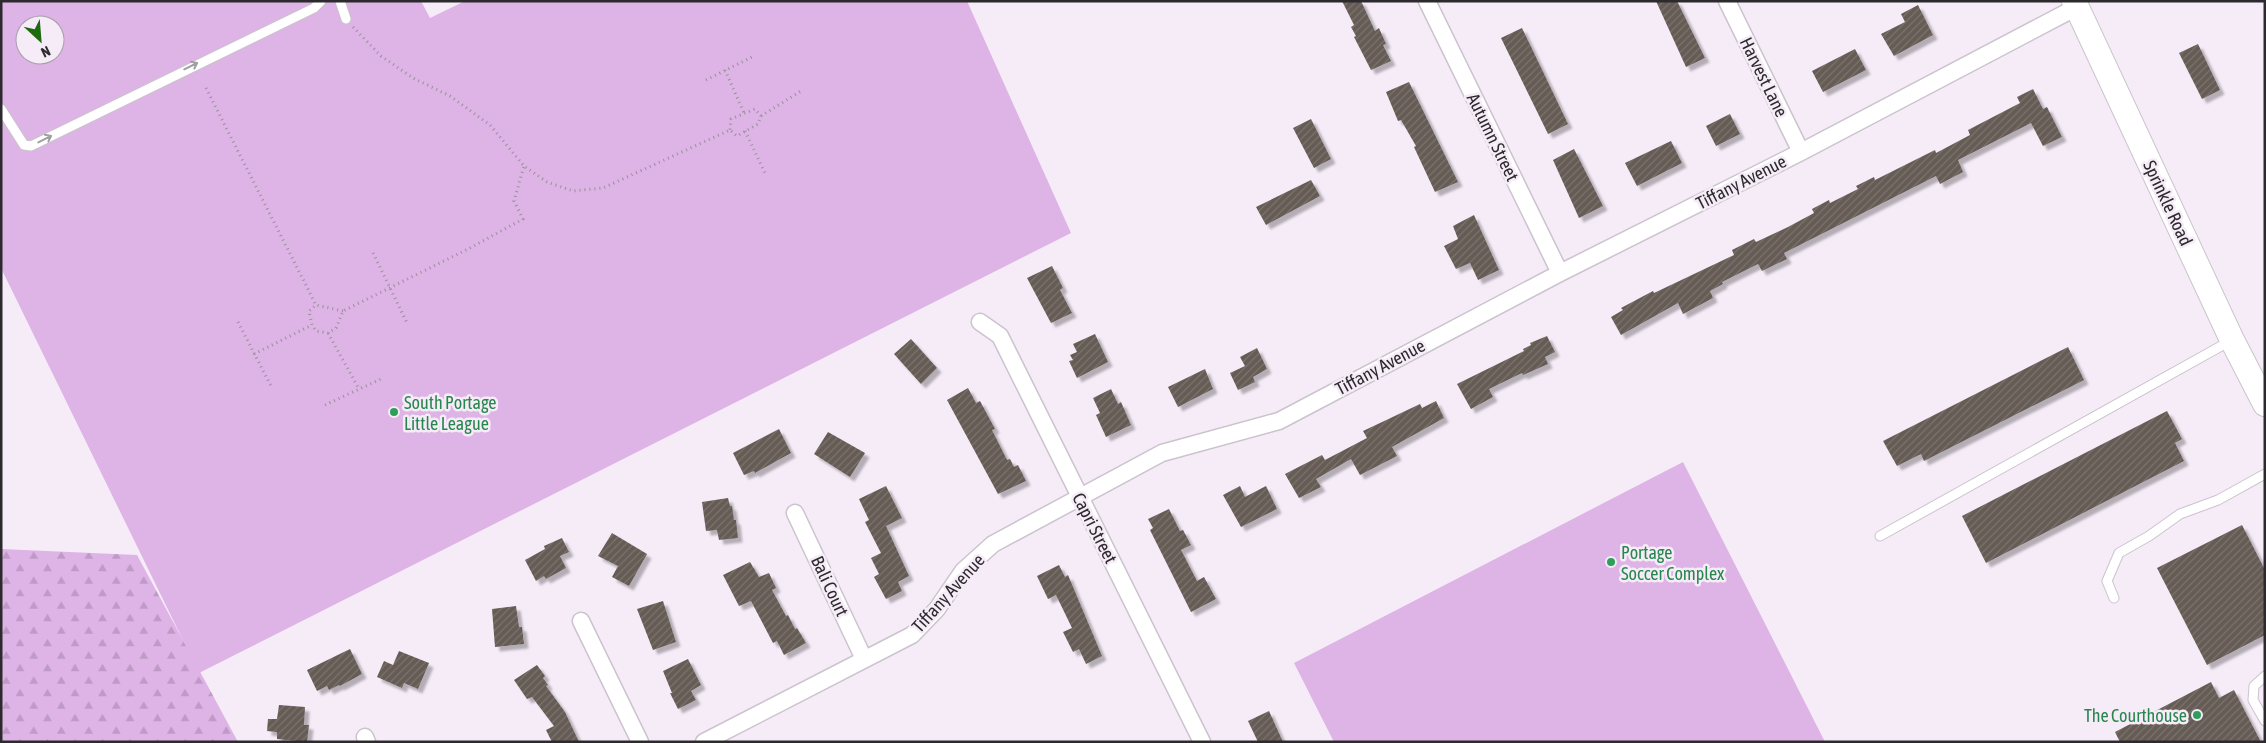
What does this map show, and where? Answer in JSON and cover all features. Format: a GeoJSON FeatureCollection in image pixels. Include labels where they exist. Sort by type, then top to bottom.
{"type":"FeatureCollection","features":[{"type":"Feature","properties":{"kind":"main road","name":"Sprinkle Road"},"geometry":{"type":"LineString","coordinates":[[2076,4],[2232,340],[2265,404]]}},
{"type":"Feature","properties":{"kind":"street","name":"Autumn Street"},"geometry":{"type":"LineString","coordinates":[[1427,1],[1560,273]]}},
{"type":"Feature","properties":{"kind":"street","name":"Harvest Lane"},"geometry":{"type":"LineString","coordinates":[[1727,1],[1801,152]]}},
{"type":"Feature","properties":{"kind":"street","name":"Tiffany Avenue"},"geometry":{"type":"LineString","coordinates":[[704,742],[912,635],[937,609],[963,571],[993,544],[1162,453],[1279,421],[1560,273],[1801,152],[2076,4]]}},
{"type":"Feature","properties":{"kind":"street","name":"Capri Street"},"geometry":{"type":"LineString","coordinates":[[980,322],[1000,336],[1202,742]]}},
{"type":"Feature","properties":{"kind":"street","name":"Bali Court"},"geometry":{"type":"LineString","coordinates":[[795,514],[864,660]]}},
{"type":"Feature","properties":{"kind":"street"},"geometry":{"type":"LineString","coordinates":[[581,621],[640,742]]}},
{"type":"Feature","properties":{"kind":"lane"},"geometry":{"type":"LineString","coordinates":[[1,108],[24,145],[31,146],[314,8],[321,1]]}},
{"type":"Feature","properties":{"kind":"lane"},"geometry":{"type":"LineString","coordinates":[[340,1],[346,20]]}},
{"type":"Feature","properties":{"kind":"lane"},"geometry":{"type":"LineString","coordinates":[[1880,536],[2232,340]]}},
{"type":"Feature","properties":{"kind":"lane"},"geometry":{"type":"LineString","coordinates":[[2114,598],[2107,581],[2119,553],[2149,536],[2180,514],[2218,500],[2265,474]]}},
{"type":"Feature","properties":{"kind":"lane"},"geometry":{"type":"LineString","coordinates":[[2265,676],[2254,686],[2253,700],[2265,721]]}},
{"type":"Feature","properties":{"kind":"path"},"geometry":{"type":"LineString","coordinates":[[346,20],[381,56],[413,78],[450,96],[490,125],[524,166],[547,182],[574,191],[603,188],[730,130]]}},
{"type":"Feature","properties":{"kind":"path"},"geometry":{"type":"LineString","coordinates":[[706,80],[754,56]]}},
{"type":"Feature","properties":{"kind":"path"},"geometry":{"type":"LineString","coordinates":[[725,70],[744,114]]}},
{"type":"Feature","properties":{"kind":"path"},"geometry":{"type":"LineString","coordinates":[[206,88],[316,306]]}},
{"type":"Feature","properties":{"kind":"path"},"geometry":{"type":"LineString","coordinates":[[761,116],[755,109],[730,120],[730,130],[737,136],[758,124],[761,116],[801,90]]}},
{"type":"Feature","properties":{"kind":"path"},"geometry":{"type":"LineString","coordinates":[[745,131],[766,175]]}},
{"type":"Feature","properties":{"kind":"path"},"geometry":{"type":"LineString","coordinates":[[343,311],[336,328],[328,333],[316,332],[308,310],[316,306],[343,311],[390,289],[523,220],[514,201],[524,166]]}},
{"type":"Feature","properties":{"kind":"path"},"geometry":{"type":"LineString","coordinates":[[374,253],[407,323]]}},
{"type":"Feature","properties":{"kind":"path"},"geometry":{"type":"LineString","coordinates":[[238,322],[271,386]]}},
{"type":"Feature","properties":{"kind":"path"},"geometry":{"type":"LineString","coordinates":[[254,354],[312,325]]}},
{"type":"Feature","properties":{"kind":"path"},"geometry":{"type":"LineString","coordinates":[[328,333],[359,390]]}},
{"type":"Feature","properties":{"kind":"path"},"geometry":{"type":"LineString","coordinates":[[325,405],[381,379]]}},
{"type":"Feature","properties":{"kind":"green space","name":"South Portage Little League"},"geometry":{"type":"Polygon","coordinates":[[[1,1],[421,1],[430,18],[465,1],[967,1],[1071,233],[199,673],[1,268],[1,1]]]}},
{"type":"Feature","properties":{"kind":"green space","name":"Portage Soccer Complex"},"geometry":{"type":"Polygon","coordinates":[[[1683,462],[1825,742],[1334,742],[1294,663],[1683,462]]]}},
{"type":"Feature","properties":{"kind":"green space"},"geometry":{"type":"Polygon","coordinates":[[[1,549],[137,555],[238,742],[1,742],[1,549]]]}},
{"type":"Feature","properties":{"kind":"building"},"geometry":{"type":"Polygon","coordinates":[[[1342,1],[1361,1],[1375,31],[1379,28],[1386,44],[1383,45],[1391,61],[1371,70],[1354,37],[1356,36],[1351,27],[1354,25],[1342,1]]]}},
{"type":"Feature","properties":{"kind":"building"},"geometry":{"type":"Polygon","coordinates":[[[1656,1],[1677,1],[1705,58],[1686,67],[1656,1]]]}},
{"type":"Feature","properties":{"kind":"building"},"geometry":{"type":"Polygon","coordinates":[[[1918,5],[1933,35],[1894,56],[1881,34],[1905,22],[1901,14],[1918,5]]]}},
{"type":"Feature","properties":{"kind":"building"},"geometry":{"type":"Polygon","coordinates":[[[1522,28],[1568,124],[1548,134],[1501,38],[1522,28]]]}},
{"type":"Feature","properties":{"kind":"building"},"geometry":{"type":"Polygon","coordinates":[[[2198,44],[2220,90],[2202,99],[2179,53],[2198,44]]]}},
{"type":"Feature","properties":{"kind":"building"},"geometry":{"type":"Polygon","coordinates":[[[1855,49],[1866,70],[1823,92],[1812,71],[1855,49]]]}},
{"type":"Feature","properties":{"kind":"building"},"geometry":{"type":"Polygon","coordinates":[[[1409,82],[1458,182],[1435,192],[1414,147],[1416,146],[1401,120],[1398,121],[1386,92],[1409,82]]]}},
{"type":"Feature","properties":{"kind":"building"},"geometry":{"type":"Polygon","coordinates":[[[2033,89],[2043,109],[2047,107],[2062,137],[2043,146],[2031,123],[1958,160],[1963,172],[1940,184],[1936,176],[1784,253],[1787,259],[1762,271],[1758,264],[1722,282],[1723,284],[1710,291],[1713,298],[1683,314],[1678,303],[1621,335],[1611,317],[1623,310],[1621,308],[1653,291],[1654,293],[1734,255],[1732,250],[1754,239],[1756,242],[1788,227],[1814,213],[1812,209],[1829,200],[1830,203],[1858,189],[1856,186],[1874,177],[1875,180],[1935,150],[1936,153],[1970,135],[1968,130],[2020,103],[2017,97],[2033,89]]]}},
{"type":"Feature","properties":{"kind":"building"},"geometry":{"type":"Polygon","coordinates":[[[1730,114],[1740,134],[1716,146],[1706,126],[1730,114]]]}},
{"type":"Feature","properties":{"kind":"building"},"geometry":{"type":"Polygon","coordinates":[[[1311,119],[1331,159],[1314,168],[1293,128],[1311,119]]]}},
{"type":"Feature","properties":{"kind":"building"},"geometry":{"type":"Polygon","coordinates":[[[1671,141],[1682,163],[1637,186],[1625,163],[1671,141]]]}},
{"type":"Feature","properties":{"kind":"building"},"geometry":{"type":"Polygon","coordinates":[[[1574,149],[1603,206],[1579,218],[1553,160],[1574,149]]]}},
{"type":"Feature","properties":{"kind":"building"},"geometry":{"type":"Polygon","coordinates":[[[1311,180],[1320,196],[1266,225],[1256,207],[1311,180]]]}},
{"type":"Feature","properties":{"kind":"building"},"geometry":{"type":"Polygon","coordinates":[[[1474,215],[1499,270],[1478,280],[1470,263],[1456,269],[1444,246],[1458,239],[1453,226],[1474,215]]]}},
{"type":"Feature","properties":{"kind":"building"},"geometry":{"type":"Polygon","coordinates":[[[1052,266],[1063,288],[1060,290],[1072,313],[1051,323],[1027,278],[1052,266]]]}},
{"type":"Feature","properties":{"kind":"building"},"geometry":{"type":"Polygon","coordinates":[[[1095,334],[1108,362],[1077,378],[1069,361],[1073,360],[1070,355],[1077,352],[1073,344],[1095,334]]]}},
{"type":"Feature","properties":{"kind":"building"},"geometry":{"type":"Polygon","coordinates":[[[1547,336],[1555,352],[1545,357],[1548,364],[1523,375],[1522,373],[1489,389],[1493,397],[1471,409],[1457,384],[1524,351],[1523,349],[1531,345],[1530,343],[1547,336]]]}},
{"type":"Feature","properties":{"kind":"building"},"geometry":{"type":"Polygon","coordinates":[[[911,339],[937,368],[921,384],[894,354],[911,339]]]}},
{"type":"Feature","properties":{"kind":"building"},"geometry":{"type":"Polygon","coordinates":[[[2068,347],[2084,380],[1924,461],[1921,454],[1897,466],[1883,441],[2068,347]]]}},
{"type":"Feature","properties":{"kind":"building"},"geometry":{"type":"Polygon","coordinates":[[[1257,348],[1267,369],[1253,377],[1255,382],[1238,390],[1230,373],[1245,366],[1240,357],[1257,348]]]}},
{"type":"Feature","properties":{"kind":"building"},"geometry":{"type":"Polygon","coordinates":[[[1205,369],[1213,389],[1178,407],[1168,387],[1205,369]]]}},
{"type":"Feature","properties":{"kind":"building"},"geometry":{"type":"Polygon","coordinates":[[[968,388],[976,403],[980,401],[995,429],[992,430],[1007,460],[1010,459],[1014,467],[1018,465],[1026,481],[998,494],[947,400],[968,388]]]}},
{"type":"Feature","properties":{"kind":"building"},"geometry":{"type":"Polygon","coordinates":[[[1111,389],[1118,404],[1121,402],[1131,425],[1106,437],[1096,415],[1100,413],[1093,398],[1111,389]]]}},
{"type":"Feature","properties":{"kind":"building"},"geometry":{"type":"Polygon","coordinates":[[[1436,401],[1444,418],[1392,447],[1397,456],[1360,475],[1351,459],[1316,479],[1321,487],[1299,498],[1285,474],[1322,455],[1325,460],[1367,438],[1363,431],[1420,404],[1422,408],[1436,401]]]}},
{"type":"Feature","properties":{"kind":"building"},"geometry":{"type":"Polygon","coordinates":[[[2167,411],[2182,439],[2175,443],[2184,461],[1986,563],[1962,516],[2167,411]]]}},
{"type":"Feature","properties":{"kind":"building"},"geometry":{"type":"Polygon","coordinates":[[[779,429],[791,453],[755,473],[754,471],[744,475],[733,453],[779,429]]]}},
{"type":"Feature","properties":{"kind":"building"},"geometry":{"type":"Polygon","coordinates":[[[828,432],[865,453],[850,477],[814,454],[828,432]]]}},
{"type":"Feature","properties":{"kind":"building"},"geometry":{"type":"Polygon","coordinates":[[[886,486],[902,518],[886,526],[909,576],[898,582],[902,591],[886,599],[874,577],[879,574],[871,558],[881,553],[865,522],[869,520],[859,499],[886,486]]]}},
{"type":"Feature","properties":{"kind":"building"},"geometry":{"type":"Polygon","coordinates":[[[1240,486],[1245,497],[1266,486],[1277,509],[1241,527],[1223,495],[1240,486]]]}},
{"type":"Feature","properties":{"kind":"building"},"geometry":{"type":"Polygon","coordinates":[[[728,498],[730,506],[732,506],[734,520],[736,520],[738,538],[719,540],[717,530],[706,531],[702,502],[728,498]]]}},
{"type":"Feature","properties":{"kind":"building"},"geometry":{"type":"Polygon","coordinates":[[[1169,509],[1180,531],[1183,530],[1191,545],[1181,550],[1197,581],[1204,577],[1216,599],[1191,612],[1150,530],[1153,528],[1148,519],[1169,509]]]}},
{"type":"Feature","properties":{"kind":"building"},"geometry":{"type":"Polygon","coordinates":[[[2242,525],[2265,570],[2265,635],[2207,665],[2157,568],[2242,525]]]}},
{"type":"Feature","properties":{"kind":"building"},"geometry":{"type":"Polygon","coordinates":[[[612,533],[647,554],[629,586],[612,577],[618,566],[598,556],[612,533]]]}},
{"type":"Feature","properties":{"kind":"building"},"geometry":{"type":"Polygon","coordinates":[[[562,538],[569,552],[560,556],[566,568],[546,579],[544,576],[536,581],[525,560],[545,549],[544,546],[562,538]]]}},
{"type":"Feature","properties":{"kind":"building"},"geometry":{"type":"Polygon","coordinates":[[[750,562],[759,577],[769,573],[776,588],[772,590],[786,616],[788,615],[795,629],[797,628],[806,643],[784,655],[777,641],[773,643],[751,601],[739,606],[723,575],[750,562]]]}},
{"type":"Feature","properties":{"kind":"building"},"geometry":{"type":"Polygon","coordinates":[[[1059,565],[1065,577],[1068,575],[1102,656],[1086,664],[1079,649],[1073,652],[1063,632],[1072,628],[1056,595],[1048,599],[1037,576],[1059,565]]]}},
{"type":"Feature","properties":{"kind":"building"},"geometry":{"type":"Polygon","coordinates":[[[663,601],[676,642],[653,650],[637,609],[663,601]]]}},
{"type":"Feature","properties":{"kind":"building"},"geometry":{"type":"Polygon","coordinates":[[[516,606],[519,627],[522,627],[524,644],[495,647],[492,609],[516,606]]]}},
{"type":"Feature","properties":{"kind":"building"},"geometry":{"type":"Polygon","coordinates":[[[350,649],[362,674],[340,686],[329,690],[327,686],[317,691],[307,670],[350,649]]]}},
{"type":"Feature","properties":{"kind":"building"},"geometry":{"type":"Polygon","coordinates":[[[399,651],[429,663],[418,689],[404,683],[402,688],[377,677],[384,661],[393,665],[399,651]]]}},
{"type":"Feature","properties":{"kind":"building"},"geometry":{"type":"Polygon","coordinates":[[[688,659],[701,685],[691,691],[696,700],[678,709],[670,693],[672,693],[663,671],[688,659]]]}},
{"type":"Feature","properties":{"kind":"building"},"geometry":{"type":"Polygon","coordinates":[[[537,665],[545,676],[543,678],[548,685],[546,686],[565,712],[579,742],[552,742],[546,730],[554,726],[532,697],[527,699],[514,680],[537,665]]]}},
{"type":"Feature","properties":{"kind":"building","name":"The Courthouse"},"geometry":{"type":"Polygon","coordinates":[[[2211,682],[2219,698],[2234,690],[2261,742],[2120,742],[2115,732],[2211,682]]]}},
{"type":"Feature","properties":{"kind":"building"},"geometry":{"type":"Polygon","coordinates":[[[279,705],[305,707],[304,725],[309,725],[307,742],[277,739],[277,732],[267,731],[268,719],[277,719],[279,705]]]}},
{"type":"Feature","properties":{"kind":"building"},"geometry":{"type":"Polygon","coordinates":[[[1269,711],[1283,742],[1258,742],[1248,721],[1269,711]]]}},
{"type":"Feature","properties":{"kind":"place","name":"South Portage Little League"},"geometry":{"type":"Point","coordinates":[394,412]}},
{"type":"Feature","properties":{"kind":"place","name":"Portage Soccer Complex"},"geometry":{"type":"Point","coordinates":[1611,562]}},
{"type":"Feature","properties":{"kind":"place","name":"The Courthouse"},"geometry":{"type":"Point","coordinates":[2197,715]}}]}
